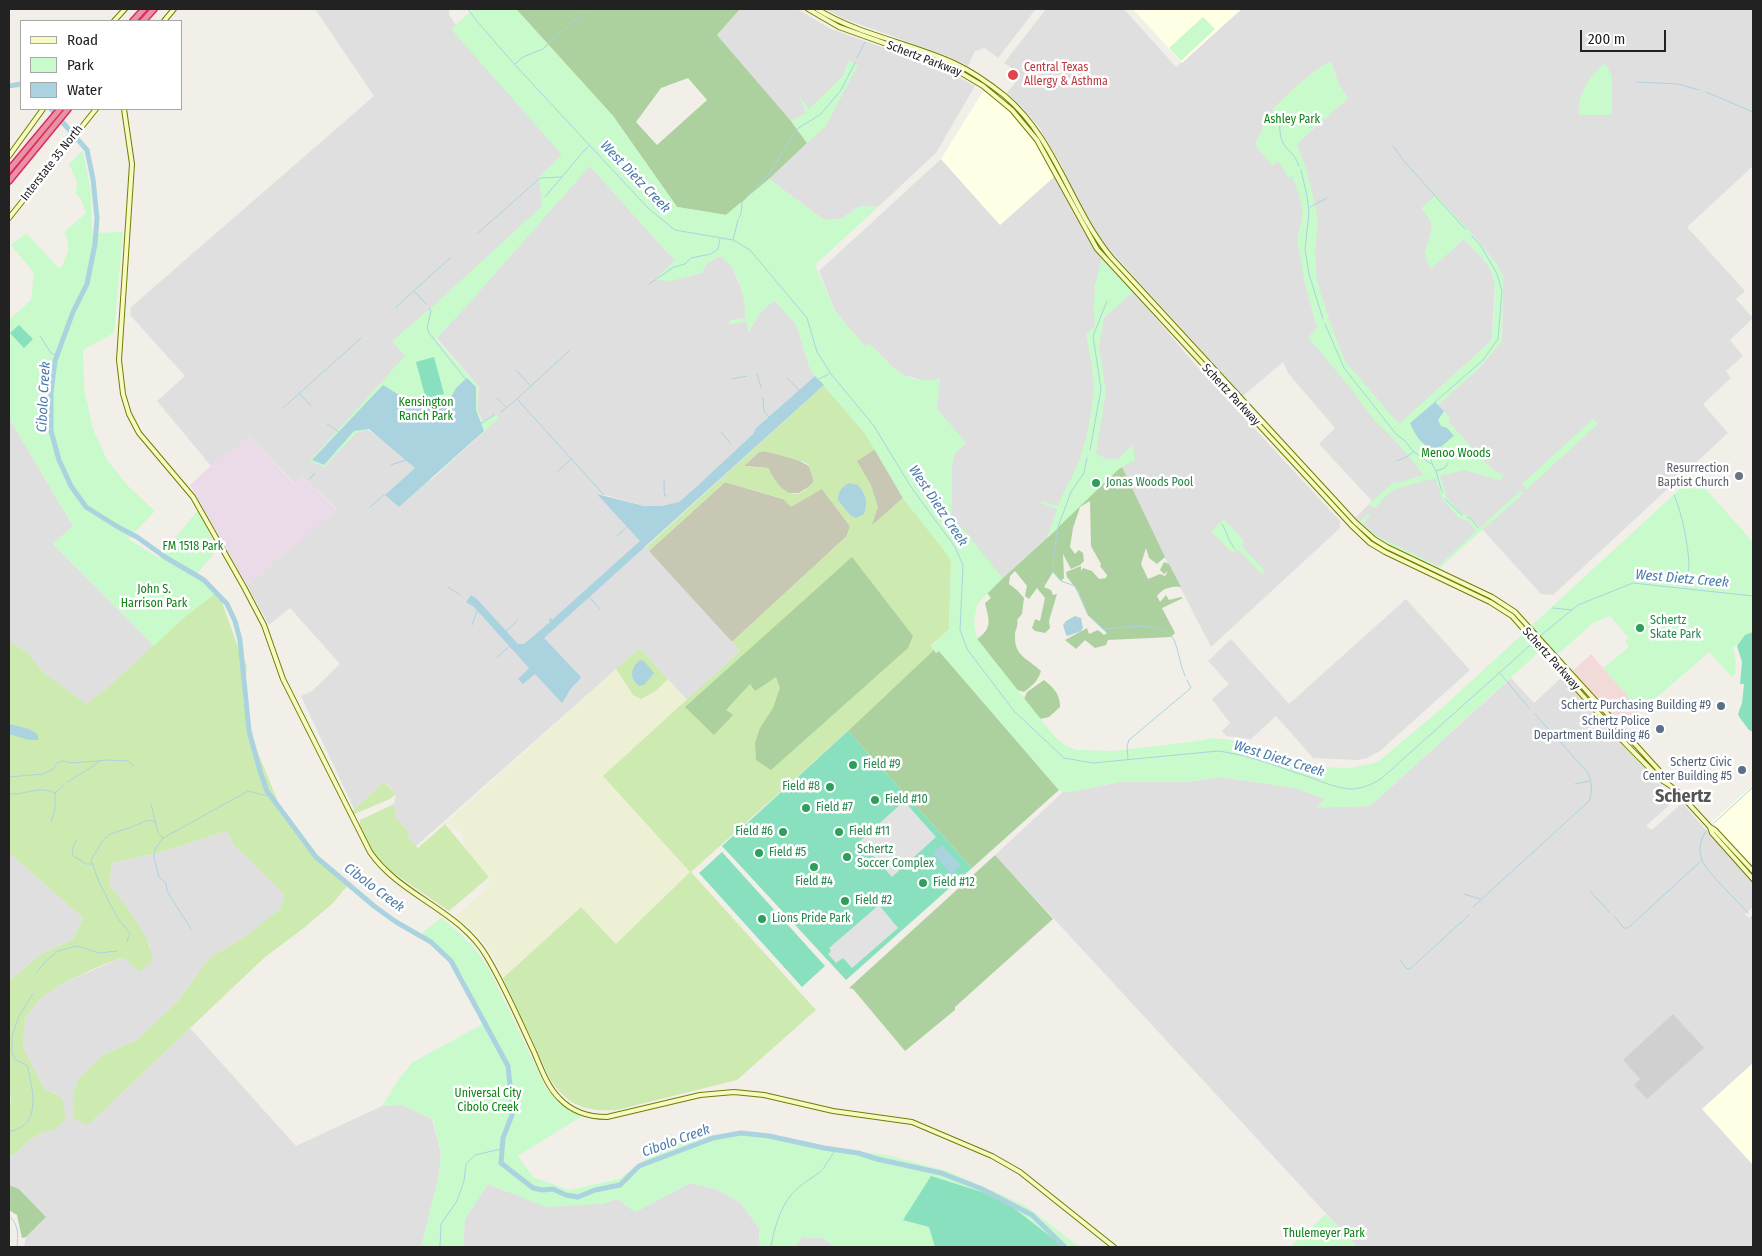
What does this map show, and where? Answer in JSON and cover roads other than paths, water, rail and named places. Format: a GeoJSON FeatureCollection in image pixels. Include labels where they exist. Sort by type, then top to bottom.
{"type":"FeatureCollection","features":[{"type":"Feature","properties":{"kind":"highway"},"geometry":{"type":"LineString","coordinates":[[134,20],[144,9]]}},
{"type":"Feature","properties":{"kind":"highway"},"geometry":{"type":"LineString","coordinates":[[144,20],[154,9]]}},
{"type":"Feature","properties":{"kind":"highway"},"geometry":{"type":"LineString","coordinates":[[9,170],[59,110]]}},
{"type":"Feature","properties":{"kind":"highway"},"geometry":{"type":"LineString","coordinates":[[9,181],[67,110]]}},
{"type":"Feature","properties":{"kind":"main road"},"geometry":{"type":"LineString","coordinates":[[116,20],[125,9]]}},
{"type":"Feature","properties":{"kind":"main road"},"geometry":{"type":"LineString","coordinates":[[165,20],[174,9]]}},
{"type":"Feature","properties":{"kind":"main road","name":"Schertz Parkway"},"geometry":{"type":"LineString","coordinates":[[808,9],[839,27],[951,67],[997,97],[1018,116],[1037,140],[1097,248],[1355,530],[1384,552],[1496,606],[1525,626]]}},
{"type":"Feature","properties":{"kind":"main road","name":"Schertz Parkway"},"geometry":{"type":"LineString","coordinates":[[817,9],[850,25],[958,65],[1006,97],[1041,137],[1088,225],[1111,257],[1363,531],[1387,547],[1492,597],[1515,612],[1525,626],[1612,724],[1628,738],[1656,772],[1715,830],[1753,872]]}},
{"type":"Feature","properties":{"kind":"main road"},"geometry":{"type":"LineString","coordinates":[[9,156],[42,110]]}},
{"type":"Feature","properties":{"kind":"main road","name":"Interstate 35 North"},"geometry":{"type":"LineString","coordinates":[[9,218],[95,110]]}},
{"type":"Feature","properties":{"kind":"main road"},"geometry":{"type":"LineString","coordinates":[[124,110],[132,164],[119,360],[123,394],[131,419],[139,433],[190,492],[243,585],[264,625],[283,679],[370,852],[389,874],[458,924],[480,946],[505,992],[548,1083],[560,1099],[582,1113],[607,1117],[705,1094],[724,1092],[745,1093],[776,1097],[833,1111],[912,1122],[992,1156],[1020,1172],[1114,1247]]}},
{"type":"Feature","properties":{"kind":"main road","name":"Schertz Parkway"},"geometry":{"type":"LineString","coordinates":[[1612,724],[1623,741],[1646,761]]}},
{"type":"Feature","properties":{"kind":"main road"},"geometry":{"type":"LineString","coordinates":[[1623,741],[1628,738]]}},
{"type":"Feature","properties":{"kind":"main road","name":"Schertz Parkway"},"geometry":{"type":"LineString","coordinates":[[1710,827],[1713,835],[1753,879]]}},
{"type":"Feature","properties":{"kind":"water"},"geometry":{"type":"Polygon","coordinates":[[[815,376],[824,385],[544,638],[581,677],[562,703],[535,674],[523,684],[518,679],[529,668],[474,607],[466,602],[471,595],[477,599],[518,644],[524,644],[550,622],[549,619],[551,618],[552,620],[640,541],[597,494],[644,506],[661,506],[679,502],[753,434],[756,428],[815,376]]]}},
{"type":"Feature","properties":{"kind":"water"},"geometry":{"type":"Polygon","coordinates":[[[467,378],[476,387],[476,410],[484,431],[399,507],[385,495],[415,468],[369,429],[354,431],[324,465],[312,460],[383,385],[404,398],[414,398],[425,405],[450,399],[456,388],[467,378]]]}},
{"type":"Feature","properties":{"kind":"water"},"geometry":{"type":"Polygon","coordinates":[[[1435,402],[1444,411],[1438,420],[1441,426],[1447,428],[1454,436],[1438,448],[1429,447],[1424,444],[1414,432],[1410,423],[1435,402]]]}},
{"type":"Feature","properties":{"kind":"water"},"geometry":{"type":"Polygon","coordinates":[[[849,483],[858,485],[866,498],[864,514],[856,518],[850,515],[838,500],[841,490],[849,483]]]}},
{"type":"Feature","properties":{"kind":"water"},"geometry":{"type":"Polygon","coordinates":[[[1075,616],[1081,618],[1083,628],[1081,631],[1068,636],[1063,625],[1075,616]]]}},
{"type":"Feature","properties":{"kind":"water"},"geometry":{"type":"Polygon","coordinates":[[[640,660],[644,661],[654,673],[644,685],[639,686],[634,680],[632,673],[634,666],[640,660]]]}},
{"type":"Feature","properties":{"kind":"water"},"geometry":{"type":"Polygon","coordinates":[[[9,724],[29,729],[37,734],[39,740],[29,740],[9,734],[9,724]]]}},
{"type":"Feature","properties":{"kind":"water"},"geometry":{"type":"Polygon","coordinates":[[[942,845],[961,866],[951,874],[933,853],[942,845]]]}},
{"type":"Feature","properties":{"kind":"waterway","name":"West Dietz Creek"},"geometry":{"type":"LineString","coordinates":[[468,9],[515,65],[648,208],[675,230],[733,240],[750,250],[807,318],[817,352],[831,374],[874,426],[911,487],[955,547],[963,565],[960,630],[967,649],[1014,711],[1064,758],[1093,763],[1218,751],[1254,759],[1337,787],[1348,789],[1361,788],[1382,778],[1537,639]]}},
{"type":"Feature","properties":{"kind":"waterway"},"geometry":{"type":"LineString","coordinates":[[515,64],[523,57],[543,49],[587,9]]}},
{"type":"Feature","properties":{"kind":"waterway"},"geometry":{"type":"LineString","coordinates":[[857,58],[865,42]]}},
{"type":"Feature","properties":{"kind":"waterway"},"geometry":{"type":"LineString","coordinates":[[739,218],[742,202],[769,174],[797,129],[821,114],[841,90],[855,63]]}},
{"type":"Feature","properties":{"kind":"waterway"},"geometry":{"type":"LineString","coordinates":[[1637,82],[1678,84],[1699,90]]}},
{"type":"Feature","properties":{"kind":"waterway","name":"Cibolo Creek"},"geometry":{"type":"LineString","coordinates":[[9,86],[20,84]]}},
{"type":"Feature","properties":{"kind":"waterway"},"geometry":{"type":"LineString","coordinates":[[1706,92],[1753,112]]}},
{"type":"Feature","properties":{"kind":"waterway","name":"Cibolo Creek"},"geometry":{"type":"LineString","coordinates":[[52,110],[87,150],[93,179],[97,218],[95,244],[87,284],[73,312],[55,361],[51,393],[51,431],[59,460],[71,486],[86,507],[204,580],[227,604],[235,621],[240,640],[249,731],[267,791],[316,857],[374,906],[396,922],[431,942],[451,961],[508,1066],[512,1115],[503,1138],[501,1163],[533,1188],[553,1189],[566,1195],[578,1197],[595,1190],[620,1185],[639,1166],[713,1138],[741,1133],[769,1136],[858,1153],[941,1173],[982,1189],[1032,1215],[1065,1247]]}},
{"type":"Feature","properties":{"kind":"waterway"},"geometry":{"type":"LineString","coordinates":[[1280,113],[1281,139],[1299,166]]}},
{"type":"Feature","properties":{"kind":"waterway"},"geometry":{"type":"LineString","coordinates":[[545,197],[589,146]]}},
{"type":"Feature","properties":{"kind":"waterway"},"geometry":{"type":"LineString","coordinates":[[1393,146],[1404,161],[1465,229]]}},
{"type":"Feature","properties":{"kind":"waterway"},"geometry":{"type":"LineString","coordinates":[[1301,170],[1309,213],[1305,249],[1309,274],[1323,319]]}},
{"type":"Feature","properties":{"kind":"waterway"},"geometry":{"type":"LineString","coordinates":[[478,233],[540,178],[561,177]]}},
{"type":"Feature","properties":{"kind":"waterway"},"geometry":{"type":"LineString","coordinates":[[1310,207],[1327,198]]}},
{"type":"Feature","properties":{"kind":"waterway"},"geometry":{"type":"LineString","coordinates":[[733,240],[738,220]]}},
{"type":"Feature","properties":{"kind":"waterway"},"geometry":{"type":"LineString","coordinates":[[1435,402],[1483,360],[1498,339],[1502,291],[1497,274],[1481,246],[1472,236]]}},
{"type":"Feature","properties":{"kind":"waterway"},"geometry":{"type":"LineString","coordinates":[[649,284],[674,267],[685,264],[691,258],[711,254],[718,249],[720,239]]}},
{"type":"Feature","properties":{"kind":"waterway"},"geometry":{"type":"LineString","coordinates":[[396,307],[450,258]]}},
{"type":"Feature","properties":{"kind":"waterway"},"geometry":{"type":"LineString","coordinates":[[415,292],[426,304]]}},
{"type":"Feature","properties":{"kind":"waterway"},"geometry":{"type":"LineString","coordinates":[[1090,450],[1101,389],[1093,336],[1107,301]]}},
{"type":"Feature","properties":{"kind":"waterway"},"geometry":{"type":"LineString","coordinates":[[429,308],[431,311],[427,328],[429,333],[467,381]]}},
{"type":"Feature","properties":{"kind":"waterway"},"geometry":{"type":"LineString","coordinates":[[1325,324],[1344,368],[1396,434],[1413,451],[1431,464]]}},
{"type":"Feature","properties":{"kind":"waterway"},"geometry":{"type":"LineString","coordinates":[[40,336],[51,353],[57,356]]}},
{"type":"Feature","properties":{"kind":"waterway"},"geometry":{"type":"LineString","coordinates":[[283,408],[361,338]]}},
{"type":"Feature","properties":{"kind":"waterway"},"geometry":{"type":"LineString","coordinates":[[518,398],[569,351]]}},
{"type":"Feature","properties":{"kind":"waterway"},"geometry":{"type":"LineString","coordinates":[[517,371],[530,385]]}},
{"type":"Feature","properties":{"kind":"waterway"},"geometry":{"type":"LineString","coordinates":[[757,374],[761,387]]}},
{"type":"Feature","properties":{"kind":"waterway"},"geometry":{"type":"LineString","coordinates":[[819,379],[829,374]]}},
{"type":"Feature","properties":{"kind":"waterway"},"geometry":{"type":"LineString","coordinates":[[732,379],[747,376]]}},
{"type":"Feature","properties":{"kind":"waterway"},"geometry":{"type":"LineString","coordinates":[[787,378],[799,390]]}},
{"type":"Feature","properties":{"kind":"waterway"},"geometry":{"type":"LineString","coordinates":[[300,394],[311,406]]}},
{"type":"Feature","properties":{"kind":"waterway"},"geometry":{"type":"LineString","coordinates":[[497,398],[506,407]]}},
{"type":"Feature","properties":{"kind":"waterway"},"geometry":{"type":"LineString","coordinates":[[763,398],[764,411],[769,417]]}},
{"type":"Feature","properties":{"kind":"waterway"},"geometry":{"type":"LineString","coordinates":[[501,412],[517,399],[604,495]]}},
{"type":"Feature","properties":{"kind":"waterway"},"geometry":{"type":"LineString","coordinates":[[480,423],[494,415]]}},
{"type":"Feature","properties":{"kind":"waterway"},"geometry":{"type":"LineString","coordinates":[[327,424],[339,432]]}},
{"type":"Feature","properties":{"kind":"waterway"},"geometry":{"type":"LineString","coordinates":[[721,432],[731,444]]}},
{"type":"Feature","properties":{"kind":"waterway"},"geometry":{"type":"LineString","coordinates":[[1432,447],[1431,460],[1433,466]]}},
{"type":"Feature","properties":{"kind":"waterway"},"geometry":{"type":"LineString","coordinates":[[1460,455],[1471,450]]}},
{"type":"Feature","properties":{"kind":"waterway"},"geometry":{"type":"LineString","coordinates":[[1397,461],[1413,452]]}},
{"type":"Feature","properties":{"kind":"waterway"},"geometry":{"type":"LineString","coordinates":[[1087,458],[1084,473],[1071,492],[1058,527],[1053,572],[1061,581],[1075,586],[1088,615],[1103,629],[1143,626],[1163,630],[1170,635],[1175,642],[1185,676]]}},
{"type":"Feature","properties":{"kind":"waterway"},"geometry":{"type":"LineString","coordinates":[[557,472],[571,459]]}},
{"type":"Feature","properties":{"kind":"waterway"},"geometry":{"type":"LineString","coordinates":[[391,465],[406,460]]}},
{"type":"Feature","properties":{"kind":"waterway"},"geometry":{"type":"LineString","coordinates":[[1436,471],[1445,468],[1448,463]]}},
{"type":"Feature","properties":{"kind":"waterway"},"geometry":{"type":"LineString","coordinates":[[1434,467],[1442,492]]}},
{"type":"Feature","properties":{"kind":"waterway"},"geometry":{"type":"LineString","coordinates":[[310,479],[315,473]]}},
{"type":"Feature","properties":{"kind":"waterway"},"geometry":{"type":"LineString","coordinates":[[664,479],[664,494],[667,496]]}},
{"type":"Feature","properties":{"kind":"waterway"},"geometry":{"type":"LineString","coordinates":[[370,507],[384,495]]}},
{"type":"Feature","properties":{"kind":"waterway"},"geometry":{"type":"LineString","coordinates":[[1674,495],[1682,519],[1687,547],[1689,564],[1686,587]]}},
{"type":"Feature","properties":{"kind":"waterway"},"geometry":{"type":"LineString","coordinates":[[1445,499],[1462,515]]}},
{"type":"Feature","properties":{"kind":"waterway"},"geometry":{"type":"LineString","coordinates":[[1467,517],[1478,528]]}},
{"type":"Feature","properties":{"kind":"waterway"},"geometry":{"type":"LineString","coordinates":[[1222,524],[1235,549]]}},
{"type":"Feature","properties":{"kind":"waterway"},"geometry":{"type":"LineString","coordinates":[[617,536],[628,526]]}},
{"type":"Feature","properties":{"kind":"waterway","name":"West Dietz Creek"},"geometry":{"type":"LineString","coordinates":[[1540,636],[1578,605],[1633,583],[1753,596]]}},
{"type":"Feature","properties":{"kind":"waterway"},"geometry":{"type":"LineString","coordinates":[[448,587],[460,595]]}},
{"type":"Feature","properties":{"kind":"waterway"},"geometry":{"type":"LineString","coordinates":[[589,597],[600,609]]}},
{"type":"Feature","properties":{"kind":"waterway"},"geometry":{"type":"LineString","coordinates":[[1553,608],[1572,610]]}},
{"type":"Feature","properties":{"kind":"waterway"},"geometry":{"type":"LineString","coordinates":[[472,625],[477,611]]}},
{"type":"Feature","properties":{"kind":"waterway"},"geometry":{"type":"LineString","coordinates":[[506,631],[517,621]]}},
{"type":"Feature","properties":{"kind":"waterway"},"geometry":{"type":"LineString","coordinates":[[497,657],[510,646]]}},
{"type":"Feature","properties":{"kind":"waterway"},"geometry":{"type":"LineString","coordinates":[[1499,672],[1529,708]]}},
{"type":"Feature","properties":{"kind":"waterway"},"geometry":{"type":"LineString","coordinates":[[1128,759],[1127,746],[1129,740],[1191,688],[1187,680]]}},
{"type":"Feature","properties":{"kind":"waterway"},"geometry":{"type":"LineString","coordinates":[[1473,907],[1589,801],[1592,787],[1588,773],[1535,714]]}},
{"type":"Feature","properties":{"kind":"waterway"},"geometry":{"type":"LineString","coordinates":[[9,777],[43,774],[53,769],[57,763],[63,761],[72,763],[109,760],[128,761],[134,766]]}},
{"type":"Feature","properties":{"kind":"waterway"},"geometry":{"type":"LineString","coordinates":[[68,782],[100,761]]}},
{"type":"Feature","properties":{"kind":"waterway"},"geometry":{"type":"LineString","coordinates":[[1575,784],[1589,781]]}},
{"type":"Feature","properties":{"kind":"waterway"},"geometry":{"type":"LineString","coordinates":[[9,794],[37,790],[55,793],[64,785]]}},
{"type":"Feature","properties":{"kind":"waterway"},"geometry":{"type":"LineString","coordinates":[[1714,823],[1753,787]]}},
{"type":"Feature","properties":{"kind":"waterway"},"geometry":{"type":"LineString","coordinates":[[151,804],[158,833],[163,838],[248,791],[272,797]]}},
{"type":"Feature","properties":{"kind":"waterway"},"geometry":{"type":"LineString","coordinates":[[51,822],[55,809],[55,793]]}},
{"type":"Feature","properties":{"kind":"waterway"},"geometry":{"type":"LineString","coordinates":[[127,942],[130,933],[118,919],[99,882],[91,860],[104,839],[110,834],[148,820],[156,822]]}},
{"type":"Feature","properties":{"kind":"waterway"},"geometry":{"type":"LineString","coordinates":[[1707,830],[1700,844],[1702,860],[1716,879],[1748,913]]}},
{"type":"Feature","properties":{"kind":"waterway"},"geometry":{"type":"LineString","coordinates":[[163,838],[155,849],[154,858],[159,877],[166,883],[167,891],[191,929]]}},
{"type":"Feature","properties":{"kind":"waterway"},"geometry":{"type":"LineString","coordinates":[[76,840],[72,851],[73,856],[86,864],[91,864]]}},
{"type":"Feature","properties":{"kind":"waterway"},"geometry":{"type":"LineString","coordinates":[[1614,916],[1624,928],[1628,928],[1702,860]]}},
{"type":"Feature","properties":{"kind":"waterway"},"geometry":{"type":"LineString","coordinates":[[1590,891],[1610,913]]}},
{"type":"Feature","properties":{"kind":"waterway"},"geometry":{"type":"LineString","coordinates":[[1464,894],[1480,899]]}},
{"type":"Feature","properties":{"kind":"waterway"},"geometry":{"type":"LineString","coordinates":[[1400,960],[1407,969],[1410,969],[1469,915]]}},
{"type":"Feature","properties":{"kind":"waterway"},"geometry":{"type":"LineString","coordinates":[[37,972],[58,951],[77,946],[99,953],[117,951]]}},
{"type":"Feature","properties":{"kind":"waterway"},"geometry":{"type":"LineString","coordinates":[[9,1130],[13,1131],[24,1125],[32,1110],[33,1094],[27,1065],[16,1060],[12,1053],[12,1036],[19,1016],[33,994]]}},
{"type":"Feature","properties":{"kind":"waterway"},"geometry":{"type":"LineString","coordinates":[[440,1247],[441,1224],[457,1201],[464,1181],[466,1164],[475,1155],[501,1149]]}},
{"type":"Feature","properties":{"kind":"waterway"},"geometry":{"type":"LineString","coordinates":[[823,1169],[836,1149]]}},
{"type":"Feature","properties":{"kind":"waterway"},"geometry":{"type":"LineString","coordinates":[[771,1247],[774,1231],[788,1199],[799,1187],[821,1171]]}},
{"type":"Feature","properties":{"kind":"waterway"},"geometry":{"type":"LineString","coordinates":[[9,1216],[16,1226],[18,1234],[17,1247]]}},
{"type":"Feature","properties":{"kind":"place","name":"Central Texas Allergy & Asthma"},"geometry":{"type":"Point","coordinates":[1013,75]}},
{"type":"Feature","properties":{"kind":"place","name":"Resurrection Baptist Church"},"geometry":{"type":"Point","coordinates":[1739,476]}},
{"type":"Feature","properties":{"kind":"place","name":"Jonas Woods Pool"},"geometry":{"type":"Point","coordinates":[1096,483]}},
{"type":"Feature","properties":{"kind":"place","name":"Schertz Skate Park"},"geometry":{"type":"Point","coordinates":[1640,628]}},
{"type":"Feature","properties":{"kind":"place","name":"Schertz Purchasing Building #9"},"geometry":{"type":"Point","coordinates":[1721,706]}},
{"type":"Feature","properties":{"kind":"place","name":"Schertz Police Department Building #6"},"geometry":{"type":"Point","coordinates":[1660,729]}},
{"type":"Feature","properties":{"kind":"place","name":"Field #9"},"geometry":{"type":"Point","coordinates":[853,765]}},
{"type":"Feature","properties":{"kind":"place","name":"Schertz Civic Center Building #5"},"geometry":{"type":"Point","coordinates":[1742,770]}},
{"type":"Feature","properties":{"kind":"place","name":"Field #8"},"geometry":{"type":"Point","coordinates":[830,787]}},
{"type":"Feature","properties":{"kind":"place","name":"Field #10"},"geometry":{"type":"Point","coordinates":[875,800]}},
{"type":"Feature","properties":{"kind":"place","name":"Field #7"},"geometry":{"type":"Point","coordinates":[806,808]}},
{"type":"Feature","properties":{"kind":"place","name":"Field #6"},"geometry":{"type":"Point","coordinates":[783,832]}},
{"type":"Feature","properties":{"kind":"place","name":"Field #11"},"geometry":{"type":"Point","coordinates":[839,832]}},
{"type":"Feature","properties":{"kind":"place","name":"Field #5"},"geometry":{"type":"Point","coordinates":[759,853]}},
{"type":"Feature","properties":{"kind":"place","name":"Schertz Soccer Complex"},"geometry":{"type":"Point","coordinates":[847,857]}},
{"type":"Feature","properties":{"kind":"place","name":"Field #4"},"geometry":{"type":"Point","coordinates":[814,867]}},
{"type":"Feature","properties":{"kind":"place","name":"Field #12"},"geometry":{"type":"Point","coordinates":[923,883]}},
{"type":"Feature","properties":{"kind":"place","name":"Field #2"},"geometry":{"type":"Point","coordinates":[845,901]}},
{"type":"Feature","properties":{"kind":"place","name":"Lions Pride Park"},"geometry":{"type":"Point","coordinates":[762,919]}},
{"type":"Feature","properties":{"kind":"district","name":"Schertz"},"geometry":{"type":"Point","coordinates":[1683,797]}},
{"type":"Feature","properties":{"kind":"park label","name":"Ashley Park"},"geometry":{"type":"Point","coordinates":[1292,120]}},
{"type":"Feature","properties":{"kind":"park label","name":"Kensington Ranch Park"},"geometry":{"type":"Point","coordinates":[426,410]}},
{"type":"Feature","properties":{"kind":"park label","name":"Menoo Woods"},"geometry":{"type":"Point","coordinates":[1456,454]}},
{"type":"Feature","properties":{"kind":"park label","name":"FM 1518 Park"},"geometry":{"type":"Point","coordinates":[193,547]}},
{"type":"Feature","properties":{"kind":"park label","name":"John S. Harrison Park"},"geometry":{"type":"Point","coordinates":[154,597]}},
{"type":"Feature","properties":{"kind":"park label","name":"Universal City Cibolo Creek"},"geometry":{"type":"Point","coordinates":[488,1101]}},
{"type":"Feature","properties":{"kind":"park label","name":"Thulemeyer Park"},"geometry":{"type":"Point","coordinates":[1324,1234]}}]}
